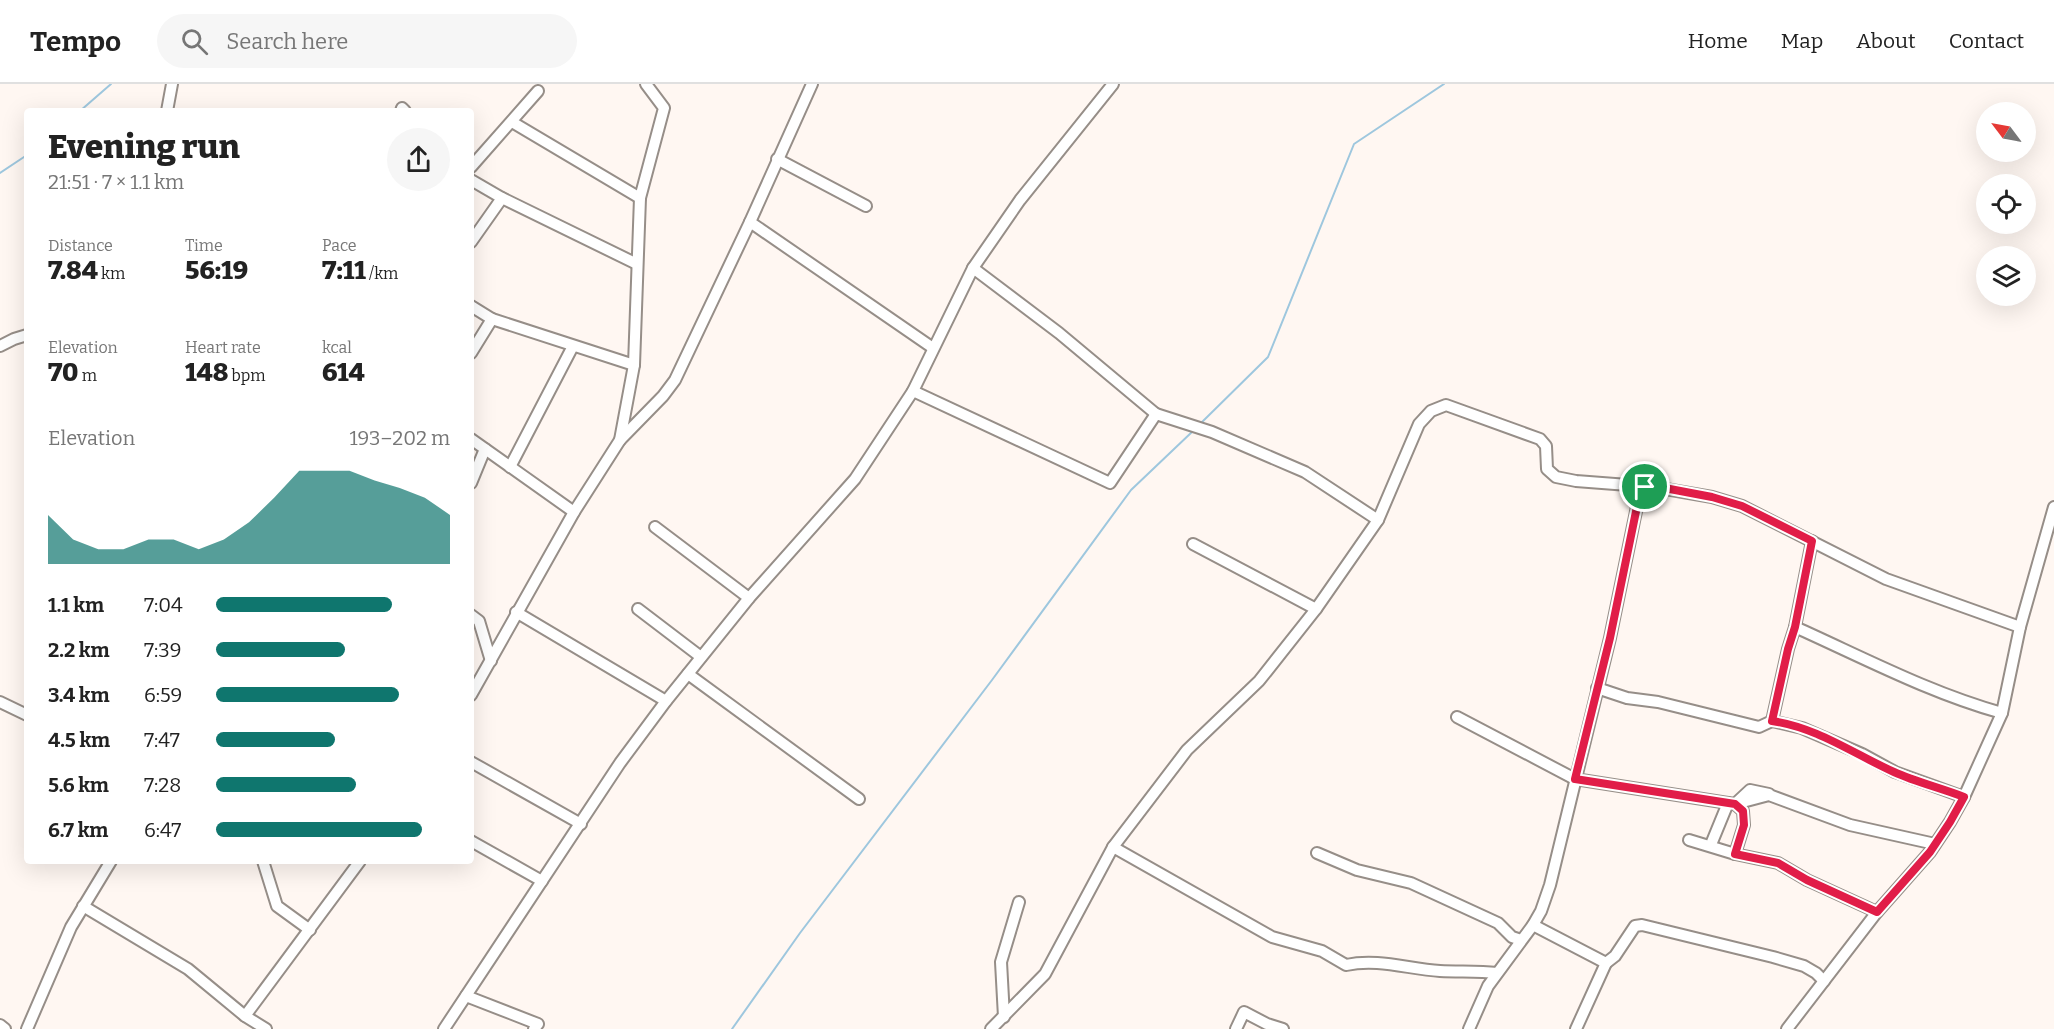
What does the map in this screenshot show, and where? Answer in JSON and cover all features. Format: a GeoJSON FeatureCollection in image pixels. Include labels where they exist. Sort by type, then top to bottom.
{"type":"FeatureCollection","features":[{"type":"Feature","properties":{"kind":"street"},"geometry":{"type":"LineString","coordinates":[[168,108],[172,84]]}},
{"type":"Feature","properties":{"kind":"street"},"geometry":{"type":"LineString","coordinates":[[620,440],[634,365],[640,198],[664,108],[646,84]]}},
{"type":"Feature","properties":{"kind":"street"},"geometry":{"type":"LineString","coordinates":[[474,690],[574,512],[620,440],[663,396],[675,380],[812,84]]}},
{"type":"Feature","properties":{"kind":"street"},"geometry":{"type":"LineString","coordinates":[[444,1029],[620,763],[666,701],[749,597],[855,479],[913,391],[973,268],[1020,200],[1113,84]]}},
{"type":"Feature","properties":{"kind":"street"},"geometry":{"type":"LineString","coordinates":[[474,164],[538,92]]}},
{"type":"Feature","properties":{"kind":"street"},"geometry":{"type":"LineString","coordinates":[[512,122],[640,198]]}},
{"type":"Feature","properties":{"kind":"street"},"geometry":{"type":"LineString","coordinates":[[777,159],[866,206]]}},
{"type":"Feature","properties":{"kind":"street"},"geometry":{"type":"LineString","coordinates":[[474,182],[502,198],[637,264]]}},
{"type":"Feature","properties":{"kind":"street"},"geometry":{"type":"LineString","coordinates":[[474,238],[502,198]]}},
{"type":"Feature","properties":{"kind":"street"},"geometry":{"type":"LineString","coordinates":[[750,222],[933,348]]}},
{"type":"Feature","properties":{"kind":"street"},"geometry":{"type":"LineString","coordinates":[[973,268],[1059,333],[1156,414],[1212,432],[1305,472],[1378,520]]}},
{"type":"Feature","properties":{"kind":"street"},"geometry":{"type":"LineString","coordinates":[[474,308],[492,319],[634,365]]}},
{"type":"Feature","properties":{"kind":"street"},"geometry":{"type":"LineString","coordinates":[[474,348],[492,319]]}},
{"type":"Feature","properties":{"kind":"street"},"geometry":{"type":"LineString","coordinates":[[0,346],[24,336]]}},
{"type":"Feature","properties":{"kind":"street"},"geometry":{"type":"LineString","coordinates":[[510,467],[573,346]]}},
{"type":"Feature","properties":{"kind":"street"},"geometry":{"type":"LineString","coordinates":[[913,391],[1110,483],[1156,414]]}},
{"type":"Feature","properties":{"kind":"street"},"geometry":{"type":"LineString","coordinates":[[991,1029],[1045,974],[1113,847],[1187,750],[1259,681],[1316,609],[1378,520],[1419,424],[1431,411],[1446,405],[1540,439],[1546,446],[1547,469],[1556,477],[1576,482],[1654,486],[1712,497],[1742,506],[1886,579],[2020,627]]}},
{"type":"Feature","properties":{"kind":"street"},"geometry":{"type":"LineString","coordinates":[[474,441],[574,512]]}},
{"type":"Feature","properties":{"kind":"street"},"geometry":{"type":"LineString","coordinates":[[474,476],[485,449]]}},
{"type":"Feature","properties":{"kind":"street"},"geometry":{"type":"LineString","coordinates":[[1469,1029],[1488,986],[1541,911],[1550,885],[1597,688],[1640,492],[1645,487]]}},
{"type":"Feature","properties":{"kind":"street"},"geometry":{"type":"LineString","coordinates":[[1788,1029],[1877,912],[1935,844],[1964,797],[2002,712],[2020,627],[2054,507]]}},
{"type":"Feature","properties":{"kind":"street"},"geometry":{"type":"LineString","coordinates":[[655,527],[749,597]]}},
{"type":"Feature","properties":{"kind":"street"},"geometry":{"type":"LineString","coordinates":[[1772,721],[1795,627],[1812,541]]}},
{"type":"Feature","properties":{"kind":"street"},"geometry":{"type":"LineString","coordinates":[[1193,544],[1316,609]]}},
{"type":"Feature","properties":{"kind":"street"},"geometry":{"type":"LineString","coordinates":[[638,609],[701,657]]}},
{"type":"Feature","properties":{"kind":"street"},"geometry":{"type":"LineString","coordinates":[[516,612],[666,701]]}},
{"type":"Feature","properties":{"kind":"street"},"geometry":{"type":"LineString","coordinates":[[474,617],[479,621],[491,661]]}},
{"type":"Feature","properties":{"kind":"street"},"geometry":{"type":"LineString","coordinates":[[1795,627],[1900,677],[1960,701],[2002,712]]}},
{"type":"Feature","properties":{"kind":"street"},"geometry":{"type":"LineString","coordinates":[[688,674],[859,799]]}},
{"type":"Feature","properties":{"kind":"street"},"geometry":{"type":"LineString","coordinates":[[1597,688],[1627,698],[1658,702],[1760,727],[1772,721],[1802,728],[1862,754],[1895,772],[1964,797]]}},
{"type":"Feature","properties":{"kind":"street"},"geometry":{"type":"LineString","coordinates":[[0,702],[24,714]]}},
{"type":"Feature","properties":{"kind":"street"},"geometry":{"type":"LineString","coordinates":[[1457,717],[1575,779],[1731,804],[1743,811],[1744,825],[1735,854]]}},
{"type":"Feature","properties":{"kind":"street"},"geometry":{"type":"LineString","coordinates":[[474,764],[581,824]]}},
{"type":"Feature","properties":{"kind":"street"},"geometry":{"type":"LineString","coordinates":[[1731,804],[1769,795],[1850,825],[1935,844]]}},
{"type":"Feature","properties":{"kind":"street"},"geometry":{"type":"LineString","coordinates":[[1712,842],[1731,804]]}},
{"type":"Feature","properties":{"kind":"street"},"geometry":{"type":"LineString","coordinates":[[1689,840],[1735,854],[1778,863],[1807,880],[1877,912]]}},
{"type":"Feature","properties":{"kind":"street"},"geometry":{"type":"LineString","coordinates":[[474,843],[542,880]]}},
{"type":"Feature","properties":{"kind":"street"},"geometry":{"type":"LineString","coordinates":[[1113,847],[1272,937],[1322,951],[1346,965],[1373,962],[1440,971],[1497,973]]}},
{"type":"Feature","properties":{"kind":"street"},"geometry":{"type":"LineString","coordinates":[[1317,853],[1357,870],[1412,883],[1497,923],[1512,937],[1521,940]]}},
{"type":"Feature","properties":{"kind":"street"},"geometry":{"type":"LineString","coordinates":[[27,1029],[71,927],[109,864]]}},
{"type":"Feature","properties":{"kind":"street"},"geometry":{"type":"LineString","coordinates":[[264,864],[277,906],[310,930]]}},
{"type":"Feature","properties":{"kind":"street"},"geometry":{"type":"LineString","coordinates":[[245,1016],[358,864]]}},
{"type":"Feature","properties":{"kind":"street"},"geometry":{"type":"LineString","coordinates":[[1004,1017],[1001,962],[1019,902]]}},
{"type":"Feature","properties":{"kind":"street"},"geometry":{"type":"LineString","coordinates":[[83,906],[188,969],[245,1016],[266,1029]]}},
{"type":"Feature","properties":{"kind":"street"},"geometry":{"type":"LineString","coordinates":[[1533,925],[1605,963]]}},
{"type":"Feature","properties":{"kind":"street"},"geometry":{"type":"LineString","coordinates":[[1576,1029],[1605,963],[1616,956],[1635,926],[1642,925],[1782,959],[1804,966],[1824,981]]}},
{"type":"Feature","properties":{"kind":"street"},"geometry":{"type":"LineString","coordinates":[[466,996],[538,1024],[534,1029]]}},
{"type":"Feature","properties":{"kind":"street"},"geometry":{"type":"LineString","coordinates":[[1236,1029],[1244,1012],[1267,1024],[1283,1029]]}},
{"type":"Feature","properties":{"kind":"street"},"geometry":{"type":"LineString","coordinates":[[0,1025],[5,1029]]}},
{"type":"Feature","properties":{"kind":"waterway"},"geometry":{"type":"LineString","coordinates":[[83,108],[111,84]]}},
{"type":"Feature","properties":{"kind":"waterway"},"geometry":{"type":"LineString","coordinates":[[1199,425],[1268,357],[1354,144],[1444,84]]}},
{"type":"Feature","properties":{"kind":"waterway"},"geometry":{"type":"LineString","coordinates":[[0,173],[24,157]]}},
{"type":"Feature","properties":{"kind":"waterway"},"geometry":{"type":"LineString","coordinates":[[732,1029],[800,933],[992,680],[1131,490],[1193,431]]}},
{"type":"Feature","properties":{"kind":"route"},"geometry":{"type":"LineString","coordinates":[[1654,486],[1712,497],[1742,506],[1812,541],[1795,627],[1772,721],[1802,728],[1862,754],[1895,772],[1964,797],[1930,852],[1877,912],[1853,899],[1807,880],[1778,863],[1735,854],[1744,825],[1743,811],[1735,804],[1575,779],[1610,638],[1640,492],[1645,487],[1654,486]]}}]}
